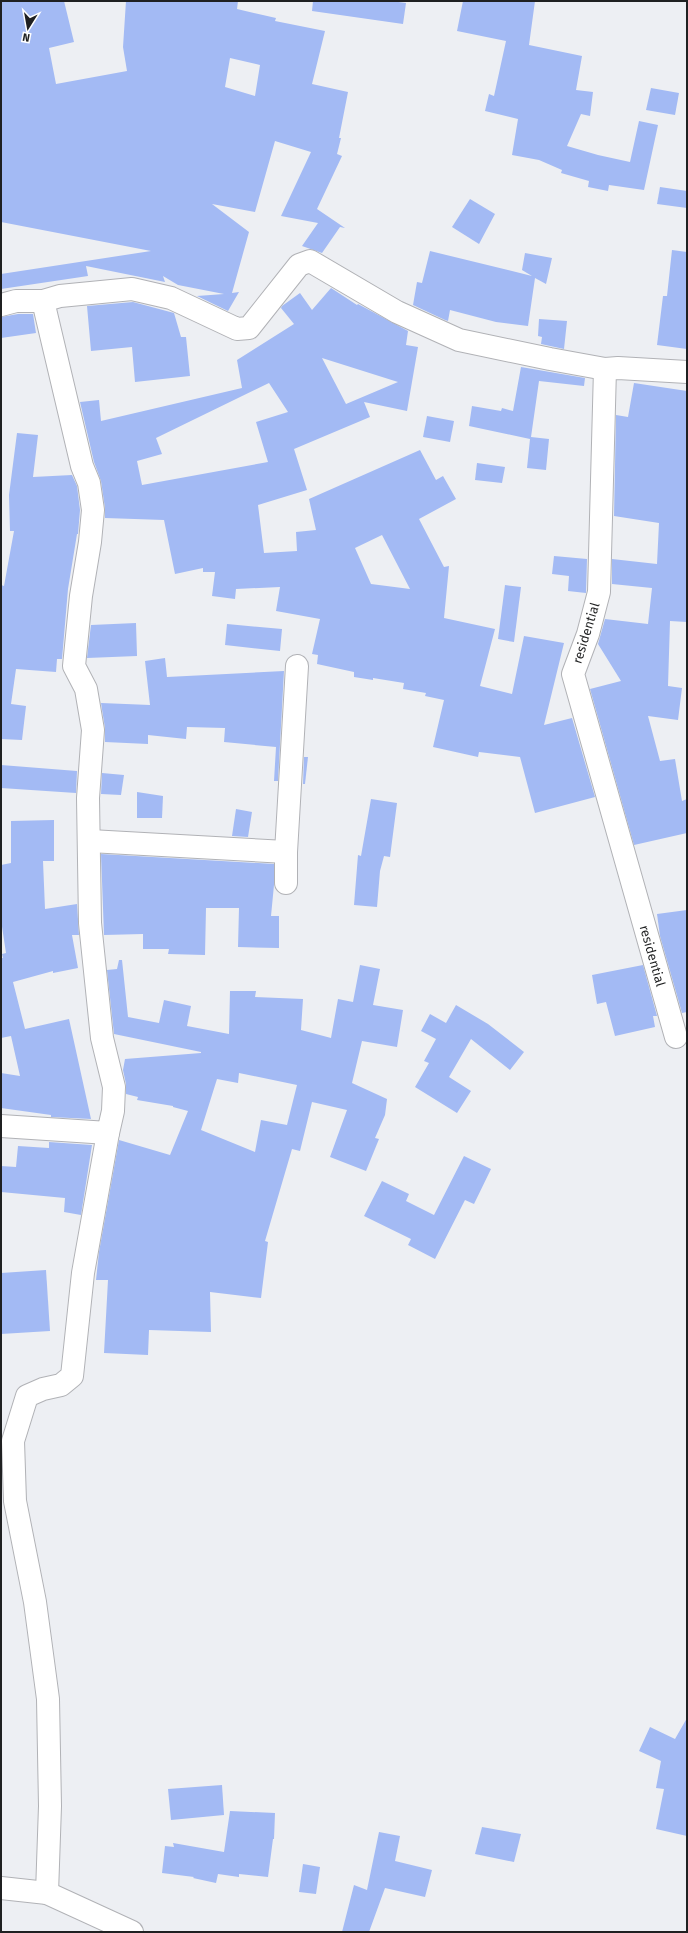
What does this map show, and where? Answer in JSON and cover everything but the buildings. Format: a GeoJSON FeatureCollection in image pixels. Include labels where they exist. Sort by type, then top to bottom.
{"type":"FeatureCollection","features":[{"type":"Feature","properties":{"kind":"street"},"geometry":{"type":"LineString","coordinates":[[1,305],[16,301],[43,300],[60,296],[132,289],[171,298],[237,329],[249,328],[299,265],[310,261],[397,312],[458,340],[605,369],[618,368],[687,372]]}},
{"type":"Feature","properties":{"kind":"street"},"geometry":{"type":"LineString","coordinates":[[43,300],[82,466],[89,483],[93,510],[90,542],[81,596],[74,666],[86,689],[93,730],[88,798],[90,841],[90,923],[102,1038],[114,1087],[113,1111],[83,1273],[72,1376],[61,1384],[43,1389],[27,1396],[13,1441],[15,1501],[35,1602],[48,1699],[50,1806],[47,1893]]}},
{"type":"Feature","properties":{"kind":"street","name":"residential"},"geometry":{"type":"LineString","coordinates":[[605,369],[599,592],[588,634],[573,674],[676,1037]]}},
{"type":"Feature","properties":{"kind":"street"},"geometry":{"type":"LineString","coordinates":[[286,883],[286,852],[297,666]]}},
{"type":"Feature","properties":{"kind":"street"},"geometry":{"type":"LineString","coordinates":[[90,841],[286,852]]}},
{"type":"Feature","properties":{"kind":"street"},"geometry":{"type":"LineString","coordinates":[[1,1126],[108,1133]]}},
{"type":"Feature","properties":{"kind":"street"},"geometry":{"type":"LineString","coordinates":[[1,1888],[47,1893],[132,1932]]}}]}
